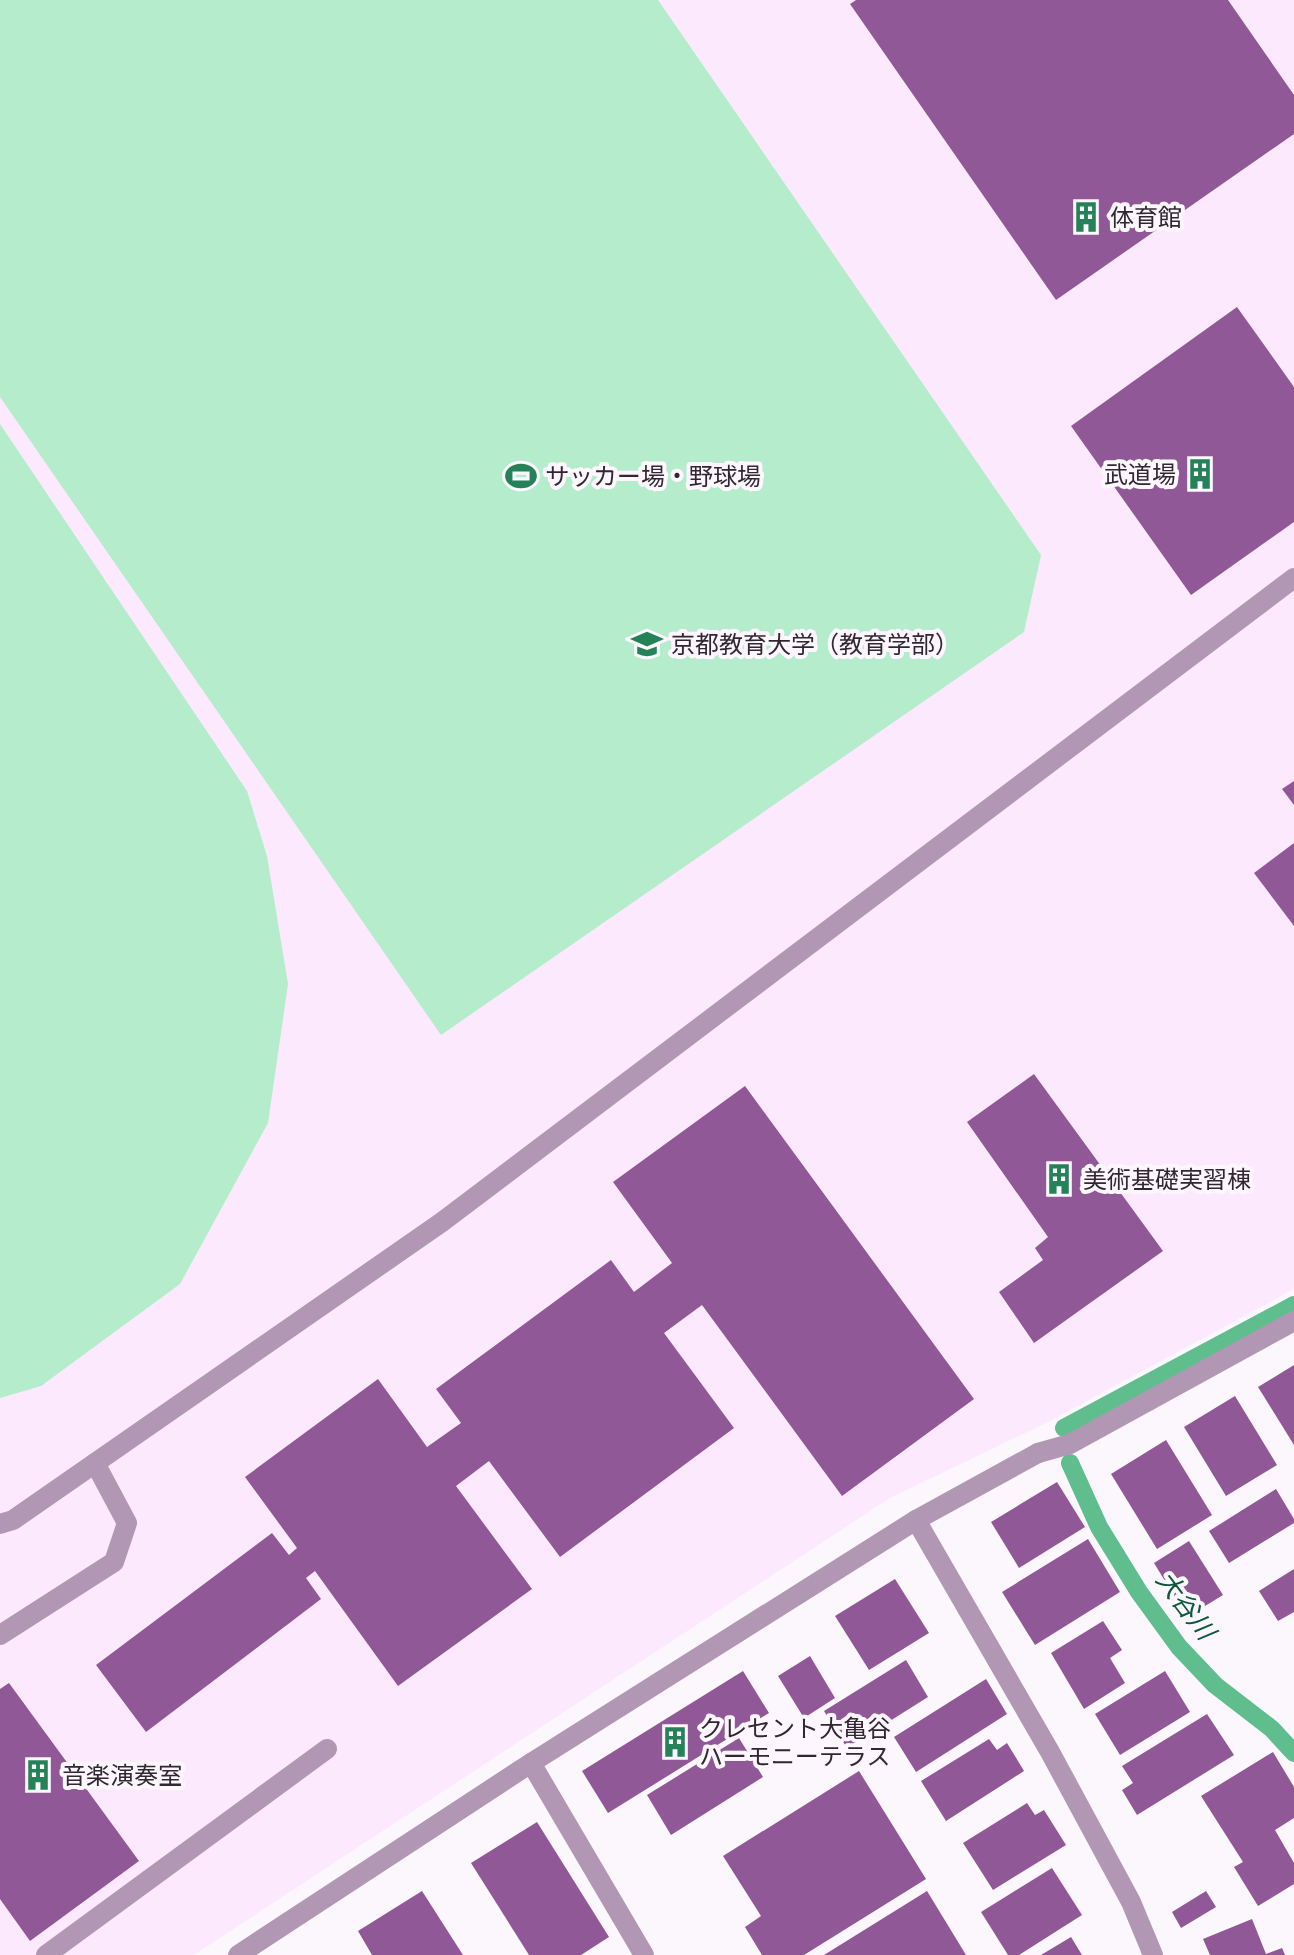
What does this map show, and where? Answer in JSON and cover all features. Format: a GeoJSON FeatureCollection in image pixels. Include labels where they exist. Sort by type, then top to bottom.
{"type":"FeatureCollection","features":[{"type":"Feature","properties":{"kind":"street"},"geometry":{"type":"LineString","coordinates":[[0,1524],[13,1520],[442,1222],[1294,578]]}},
{"type":"Feature","properties":{"kind":"street"},"geometry":{"type":"LineString","coordinates":[[238,1955],[531,1763],[916,1520],[1038,1453],[1070,1444],[1294,1321]]}},
{"type":"Feature","properties":{"kind":"street"},"geometry":{"type":"LineString","coordinates":[[0,1635],[114,1562],[127,1523],[95,1463]]}},
{"type":"Feature","properties":{"kind":"street"},"geometry":{"type":"LineString","coordinates":[[916,1520],[1050,1752],[1131,1902],[1153,1955]]}},
{"type":"Feature","properties":{"kind":"street"},"geometry":{"type":"LineString","coordinates":[[46,1955],[327,1749]]}},
{"type":"Feature","properties":{"kind":"street"},"geometry":{"type":"LineString","coordinates":[[531,1763],[644,1955]]}},
{"type":"Feature","properties":{"kind":"shaded area","name":"京都教育大学（教育学部）"},"geometry":{"type":"Polygon","coordinates":[[[0,0],[1294,0],[1294,1289],[1048,1422],[890,1498],[194,1955],[0,1955],[0,0]]]}},
{"type":"Feature","properties":{"kind":"green space","name":"サッカー場・野球場"},"geometry":{"type":"Polygon","coordinates":[[[0,0],[658,0],[1041,555],[1024,632],[441,1035],[0,397],[0,0]]]}},
{"type":"Feature","properties":{"kind":"green space"},"geometry":{"type":"Polygon","coordinates":[[[0,424],[247,791],[267,856],[288,984],[268,1123],[180,1284],[41,1386],[0,1398],[0,424]]]}},
{"type":"Feature","properties":{"kind":"building","name":"体育館"},"geometry":{"type":"Polygon","coordinates":[[[856,0],[1228,0],[1294,95],[1294,134],[1056,300],[850,4],[856,0]]]}},
{"type":"Feature","properties":{"kind":"building","name":"武道場"},"geometry":{"type":"Polygon","coordinates":[[[1237,307],[1294,387],[1294,522],[1191,595],[1071,426],[1237,307]]]}},
{"type":"Feature","properties":{"kind":"building"},"geometry":{"type":"Polygon","coordinates":[[[1294,781],[1294,805],[1282,789],[1294,781]]]}},
{"type":"Feature","properties":{"kind":"building"},"geometry":{"type":"Polygon","coordinates":[[[1294,843],[1294,926],[1254,873],[1294,843]]]}},
{"type":"Feature","properties":{"kind":"building","name":"美術基礎実習棟"},"geometry":{"type":"Polygon","coordinates":[[[1034,1074],[1163,1251],[1034,1343],[999,1292],[1043,1260],[1035,1248],[1048,1237],[967,1122],[1034,1074]]]}},
{"type":"Feature","properties":{"kind":"building"},"geometry":{"type":"Polygon","coordinates":[[[745,1086],[974,1399],[842,1496],[702,1305],[664,1333],[734,1428],[560,1557],[489,1461],[456,1486],[532,1589],[398,1686],[315,1571],[306,1578],[321,1599],[146,1732],[96,1665],[272,1533],[289,1555],[297,1548],[245,1477],[378,1379],[427,1447],[461,1423],[436,1389],[611,1260],[634,1292],[672,1263],[613,1182],[745,1086]]]}},
{"type":"Feature","properties":{"kind":"building"},"geometry":{"type":"Polygon","coordinates":[[[1294,1365],[1294,1445],[1258,1387],[1294,1365]]]}},
{"type":"Feature","properties":{"kind":"building"},"geometry":{"type":"Polygon","coordinates":[[[1235,1396],[1277,1465],[1226,1496],[1184,1427],[1235,1396]]]}},
{"type":"Feature","properties":{"kind":"building"},"geometry":{"type":"Polygon","coordinates":[[[1166,1440],[1212,1515],[1157,1549],[1111,1474],[1166,1440]]]}},
{"type":"Feature","properties":{"kind":"building"},"geometry":{"type":"Polygon","coordinates":[[[1057,1482],[1085,1527],[1019,1568],[991,1522],[1057,1482]]]}},
{"type":"Feature","properties":{"kind":"building"},"geometry":{"type":"Polygon","coordinates":[[[1276,1489],[1294,1523],[1229,1563],[1209,1531],[1276,1489]]]}},
{"type":"Feature","properties":{"kind":"building"},"geometry":{"type":"Polygon","coordinates":[[[1088,1539],[1120,1592],[1035,1645],[1002,1592],[1088,1539]]]}},
{"type":"Feature","properties":{"kind":"building"},"geometry":{"type":"Polygon","coordinates":[[[1189,1541],[1223,1595],[1187,1617],[1154,1563],[1189,1541]]]}},
{"type":"Feature","properties":{"kind":"building"},"geometry":{"type":"Polygon","coordinates":[[[1294,1569],[1294,1612],[1278,1621],[1259,1591],[1294,1569]]]}},
{"type":"Feature","properties":{"kind":"building"},"geometry":{"type":"Polygon","coordinates":[[[895,1579],[929,1633],[869,1670],[835,1616],[895,1579]]]}},
{"type":"Feature","properties":{"kind":"building"},"geometry":{"type":"Polygon","coordinates":[[[1103,1621],[1122,1650],[1110,1658],[1125,1683],[1084,1709],[1051,1653],[1103,1621]]]}},
{"type":"Feature","properties":{"kind":"building"},"geometry":{"type":"Polygon","coordinates":[[[810,1656],[835,1698],[804,1718],[778,1676],[810,1656]]]}},
{"type":"Feature","properties":{"kind":"building"},"geometry":{"type":"Polygon","coordinates":[[[906,1660],[928,1697],[847,1748],[824,1711],[906,1660]]]}},
{"type":"Feature","properties":{"kind":"building","name":"クレセント大亀谷 ハーモニーテラス"},"geometry":{"type":"Polygon","coordinates":[[[743,1671],[769,1713],[608,1813],[582,1771],[743,1671]]]}},
{"type":"Feature","properties":{"kind":"building"},"geometry":{"type":"Polygon","coordinates":[[[1165,1671],[1190,1712],[1120,1755],[1095,1714],[1165,1671]]]}},
{"type":"Feature","properties":{"kind":"building"},"geometry":{"type":"Polygon","coordinates":[[[986,1679],[1007,1714],[916,1772],[894,1737],[986,1679]]]}},
{"type":"Feature","properties":{"kind":"building","name":"音楽演奏室"},"geometry":{"type":"Polygon","coordinates":[[[9,1683],[139,1861],[30,1941],[0,1899],[0,1689],[9,1683]]]}},
{"type":"Feature","properties":{"kind":"building"},"geometry":{"type":"Polygon","coordinates":[[[1207,1714],[1234,1755],[1137,1815],[1122,1790],[1133,1783],[1122,1766],[1207,1714]]]}},
{"type":"Feature","properties":{"kind":"building"},"geometry":{"type":"Polygon","coordinates":[[[739,1738],[763,1777],[671,1835],[647,1795],[739,1738]]]}},
{"type":"Feature","properties":{"kind":"building"},"geometry":{"type":"Polygon","coordinates":[[[989,1739],[997,1750],[1007,1743],[1024,1771],[946,1821],[921,1781],[989,1739]]]}},
{"type":"Feature","properties":{"kind":"building"},"geometry":{"type":"Polygon","coordinates":[[[1273,1752],[1294,1787],[1294,1818],[1275,1830],[1294,1863],[1294,1884],[1258,1906],[1234,1867],[1243,1862],[1201,1796],[1273,1752]]]}},
{"type":"Feature","properties":{"kind":"building"},"geometry":{"type":"Polygon","coordinates":[[[859,1771],[926,1879],[804,1955],[762,1955],[745,1927],[761,1916],[723,1856],[859,1771]]]}},
{"type":"Feature","properties":{"kind":"building"},"geometry":{"type":"Polygon","coordinates":[[[1027,1803],[1035,1815],[1044,1810],[1066,1845],[993,1890],[963,1843],[1027,1803]]]}},
{"type":"Feature","properties":{"kind":"building"},"geometry":{"type":"Polygon","coordinates":[[[537,1822],[609,1937],[581,1955],[529,1955],[471,1863],[537,1822]]]}},
{"type":"Feature","properties":{"kind":"building"},"geometry":{"type":"Polygon","coordinates":[[[1052,1868],[1082,1915],[1019,1955],[1008,1955],[981,1912],[1052,1868]]]}},
{"type":"Feature","properties":{"kind":"building"},"geometry":{"type":"Polygon","coordinates":[[[422,1891],[463,1955],[372,1955],[358,1931],[422,1891]]]}},
{"type":"Feature","properties":{"kind":"building"},"geometry":{"type":"Polygon","coordinates":[[[927,1891],[966,1955],[824,1955],[927,1891]]]}},
{"type":"Feature","properties":{"kind":"building"},"geometry":{"type":"Polygon","coordinates":[[[1206,1891],[1216,1907],[1181,1928],[1172,1912],[1206,1891]]]}},
{"type":"Feature","properties":{"kind":"building"},"geometry":{"type":"Polygon","coordinates":[[[1252,1919],[1266,1954],[1282,1948],[1285,1955],[1210,1955],[1203,1939],[1252,1919]]]}},
{"type":"Feature","properties":{"kind":"building"},"geometry":{"type":"Polygon","coordinates":[[[1071,1937],[1082,1955],[1041,1955],[1071,1937]]]}},
{"type":"Feature","properties":{"kind":"waterway","name":"大谷川"},"geometry":{"type":"LineString","coordinates":[[1064,1428],[1294,1305]]}},
{"type":"Feature","properties":{"kind":"waterway","name":"大谷川"},"geometry":{"type":"LineString","coordinates":[[1070,1463],[1099,1527],[1139,1592],[1179,1647],[1215,1685],[1272,1729],[1294,1753]]}},
{"type":"Feature","properties":{"kind":"place","name":"体育館"},"geometry":{"type":"Point","coordinates":[1086,217]}},
{"type":"Feature","properties":{"kind":"place","name":"武道場"},"geometry":{"type":"Point","coordinates":[1200,474]}},
{"type":"Feature","properties":{"kind":"place","name":"サッカー場・野球場"},"geometry":{"type":"Point","coordinates":[521,476]}},
{"type":"Feature","properties":{"kind":"place","name":"京都教育大学（教育学部）"},"geometry":{"type":"Point","coordinates":[647,644]}},
{"type":"Feature","properties":{"kind":"place","name":"美術基礎実習棟"},"geometry":{"type":"Point","coordinates":[1059,1179]}},
{"type":"Feature","properties":{"kind":"place","name":"クレセント大亀谷 ハーモニーテラス"},"geometry":{"type":"Point","coordinates":[675,1742]}},
{"type":"Feature","properties":{"kind":"place","name":"音楽演奏室"},"geometry":{"type":"Point","coordinates":[38,1775]}}]}
